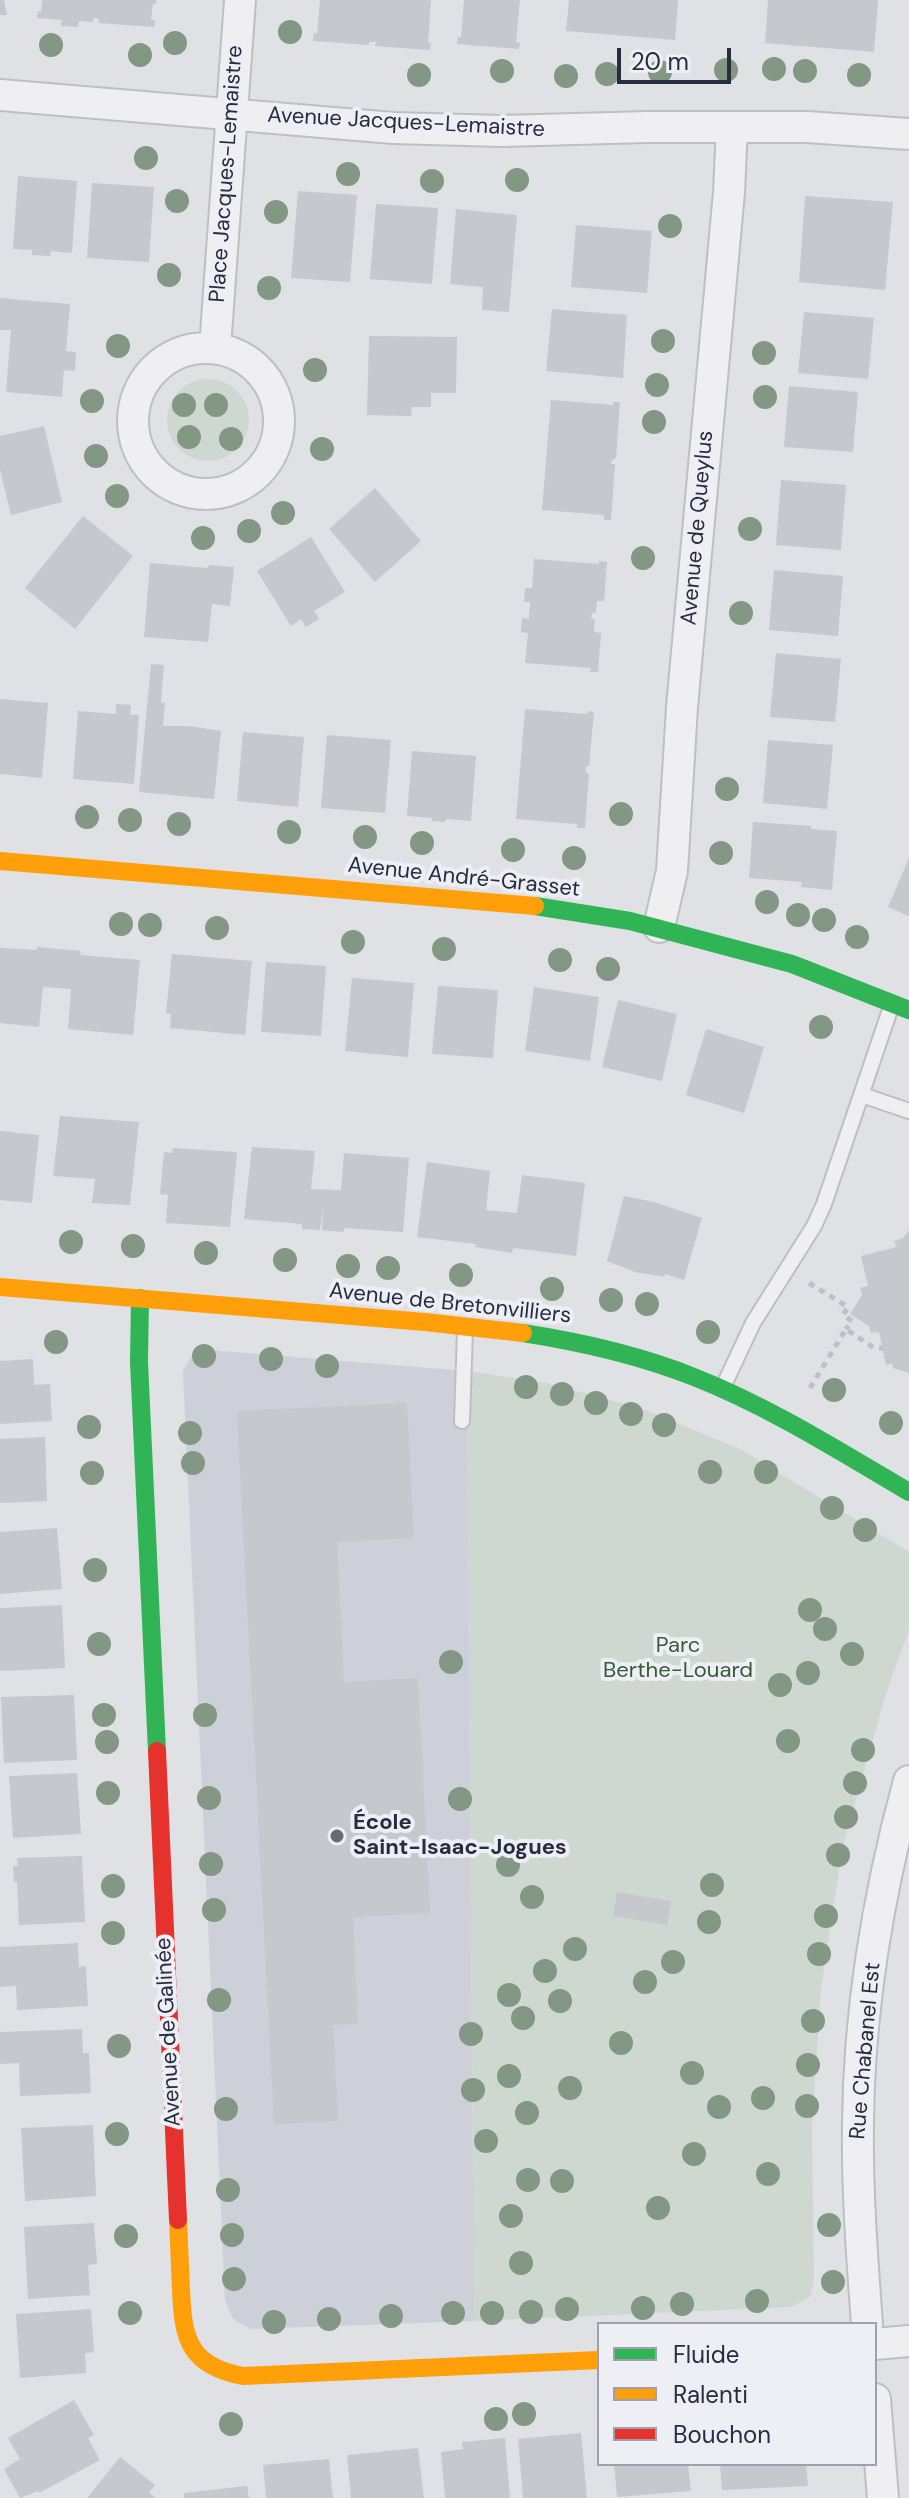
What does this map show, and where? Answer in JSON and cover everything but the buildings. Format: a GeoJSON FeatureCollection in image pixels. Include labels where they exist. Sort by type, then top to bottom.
{"type":"FeatureCollection","features":[{"type":"Feature","properties":{"kind":"street","name":"Place Jacques-Lemaistre"},"geometry":{"type":"LineString","coordinates":[[215,348],[240,0]]}},
{"type":"Feature","properties":{"kind":"street","name":"Avenue Jacques-Lemaistre"},"geometry":{"type":"LineString","coordinates":[[0,95],[459,130],[807,127],[909,134]]}},
{"type":"Feature","properties":{"kind":"street","name":"Avenue de Queylus"},"geometry":{"type":"LineString","coordinates":[[659,927],[672,871],[682,707],[729,192],[732,127]]}},
{"type":"Feature","properties":{"kind":"street"},"geometry":{"type":"LineString","coordinates":[[215,348],[244,358],[266,378],[278,406],[278,436],[271,455],[252,478],[225,491],[195,493],[175,488],[151,470],[136,444],[133,414],[141,386],[160,363],[186,350],[215,348]]}},
{"type":"Feature","properties":{"kind":"street","name":"Avenue André-Grasset"},"geometry":{"type":"LineString","coordinates":[[0,861],[520,904],[659,927],[792,964],[901,1006]]}},
{"type":"Feature","properties":{"kind":"street","name":"Avenue de Bretonvilliers"},"geometry":{"type":"LineString","coordinates":[[0,1287],[466,1326],[515,1331],[590,1345],[664,1366],[722,1389],[770,1412],[909,1492]]}},
{"type":"Feature","properties":{"kind":"street","name":"Avenue de Galinée"},"geometry":{"type":"LineString","coordinates":[[140,1298],[139,1378],[182,2313],[188,2343],[210,2367],[243,2376],[597,2360]]}},
{"type":"Feature","properties":{"kind":"street","name":"Rue Chabanel Est"},"geometry":{"type":"LineString","coordinates":[[867,2322],[858,2171],[861,2053],[882,1900],[909,1781]]}},
{"type":"Feature","properties":{"kind":"street"},"geometry":{"type":"LineString","coordinates":[[877,2344],[909,2341]]}},
{"type":"Feature","properties":{"kind":"street"},"geometry":{"type":"LineString","coordinates":[[877,2424],[883,2498]]}},
{"type":"Feature","properties":{"kind":"lane"},"geometry":{"type":"LineString","coordinates":[[722,1389],[753,1323],[814,1226],[862,1095],[901,1006]]}},
{"type":"Feature","properties":{"kind":"lane"},"geometry":{"type":"LineString","coordinates":[[862,1095],[909,1111]]}},
{"type":"Feature","properties":{"kind":"lane"},"geometry":{"type":"LineString","coordinates":[[462,1421],[466,1326]]}},
{"type":"Feature","properties":{"kind":"path"},"geometry":{"type":"LineString","coordinates":[[808,1390],[852,1321],[843,1315],[850,1308],[830,1295]]}},
{"type":"Feature","properties":{"kind":"path"},"geometry":{"type":"LineString","coordinates":[[846,1329],[874,1348],[883,1348]]}},
{"type":"Feature","properties":{"kind":"shaded area","name":"École Saint-Isaac-Jogues"},"geometry":{"type":"Polygon","coordinates":[[[208,1350],[467,1371],[474,2321],[250,2329],[233,2319],[225,2300],[183,1371],[192,1355],[208,1350]]]}},
{"type":"Feature","properties":{"kind":"green space"},"geometry":{"type":"Polygon","coordinates":[[[208,379],[224,382],[237,391],[246,404],[249,420],[246,436],[237,449],[224,458],[208,461],[192,458],[179,449],[170,436],[167,420],[170,404],[179,391],[192,382],[208,379]]]}},
{"type":"Feature","properties":{"kind":"green space","name":"Parc Berthe-Louard"},"geometry":{"type":"Polygon","coordinates":[[[467,1371],[547,1383],[643,1409],[740,1449],[909,1552],[909,1629],[884,1700],[843,1845],[821,1987],[812,2128],[814,2280],[810,2297],[792,2307],[474,2321],[467,1371]]]}},
{"type":"Feature","properties":{"kind":"traffic: fast"},"geometry":{"type":"LineString","coordinates":[[535,906],[630,921],[792,964],[909,1010]]}},
{"type":"Feature","properties":{"kind":"traffic: fast"},"geometry":{"type":"LineString","coordinates":[[140,1298],[139,1362],[157,1751]]}},
{"type":"Feature","properties":{"kind":"traffic: fast"},"geometry":{"type":"LineString","coordinates":[[523,1333],[610,1350],[694,1377],[777,1416],[909,1492]]}},
{"type":"Feature","properties":{"kind":"traffic: slow"},"geometry":{"type":"LineString","coordinates":[[0,861],[535,906]]}},
{"type":"Feature","properties":{"kind":"traffic: slow"},"geometry":{"type":"LineString","coordinates":[[0,1287],[523,1333]]}},
{"type":"Feature","properties":{"kind":"traffic: slow"},"geometry":{"type":"LineString","coordinates":[[178,2220],[182,2307],[187,2336],[200,2357],[225,2371],[243,2376],[597,2360]]}},
{"type":"Feature","properties":{"kind":"traffic: jam"},"geometry":{"type":"LineString","coordinates":[[157,1751],[178,2220]]}},
{"type":"Feature","properties":{"kind":"place","name":"École Saint-Isaac-Jogues"},"geometry":{"type":"Point","coordinates":[337,1836]}}]}
